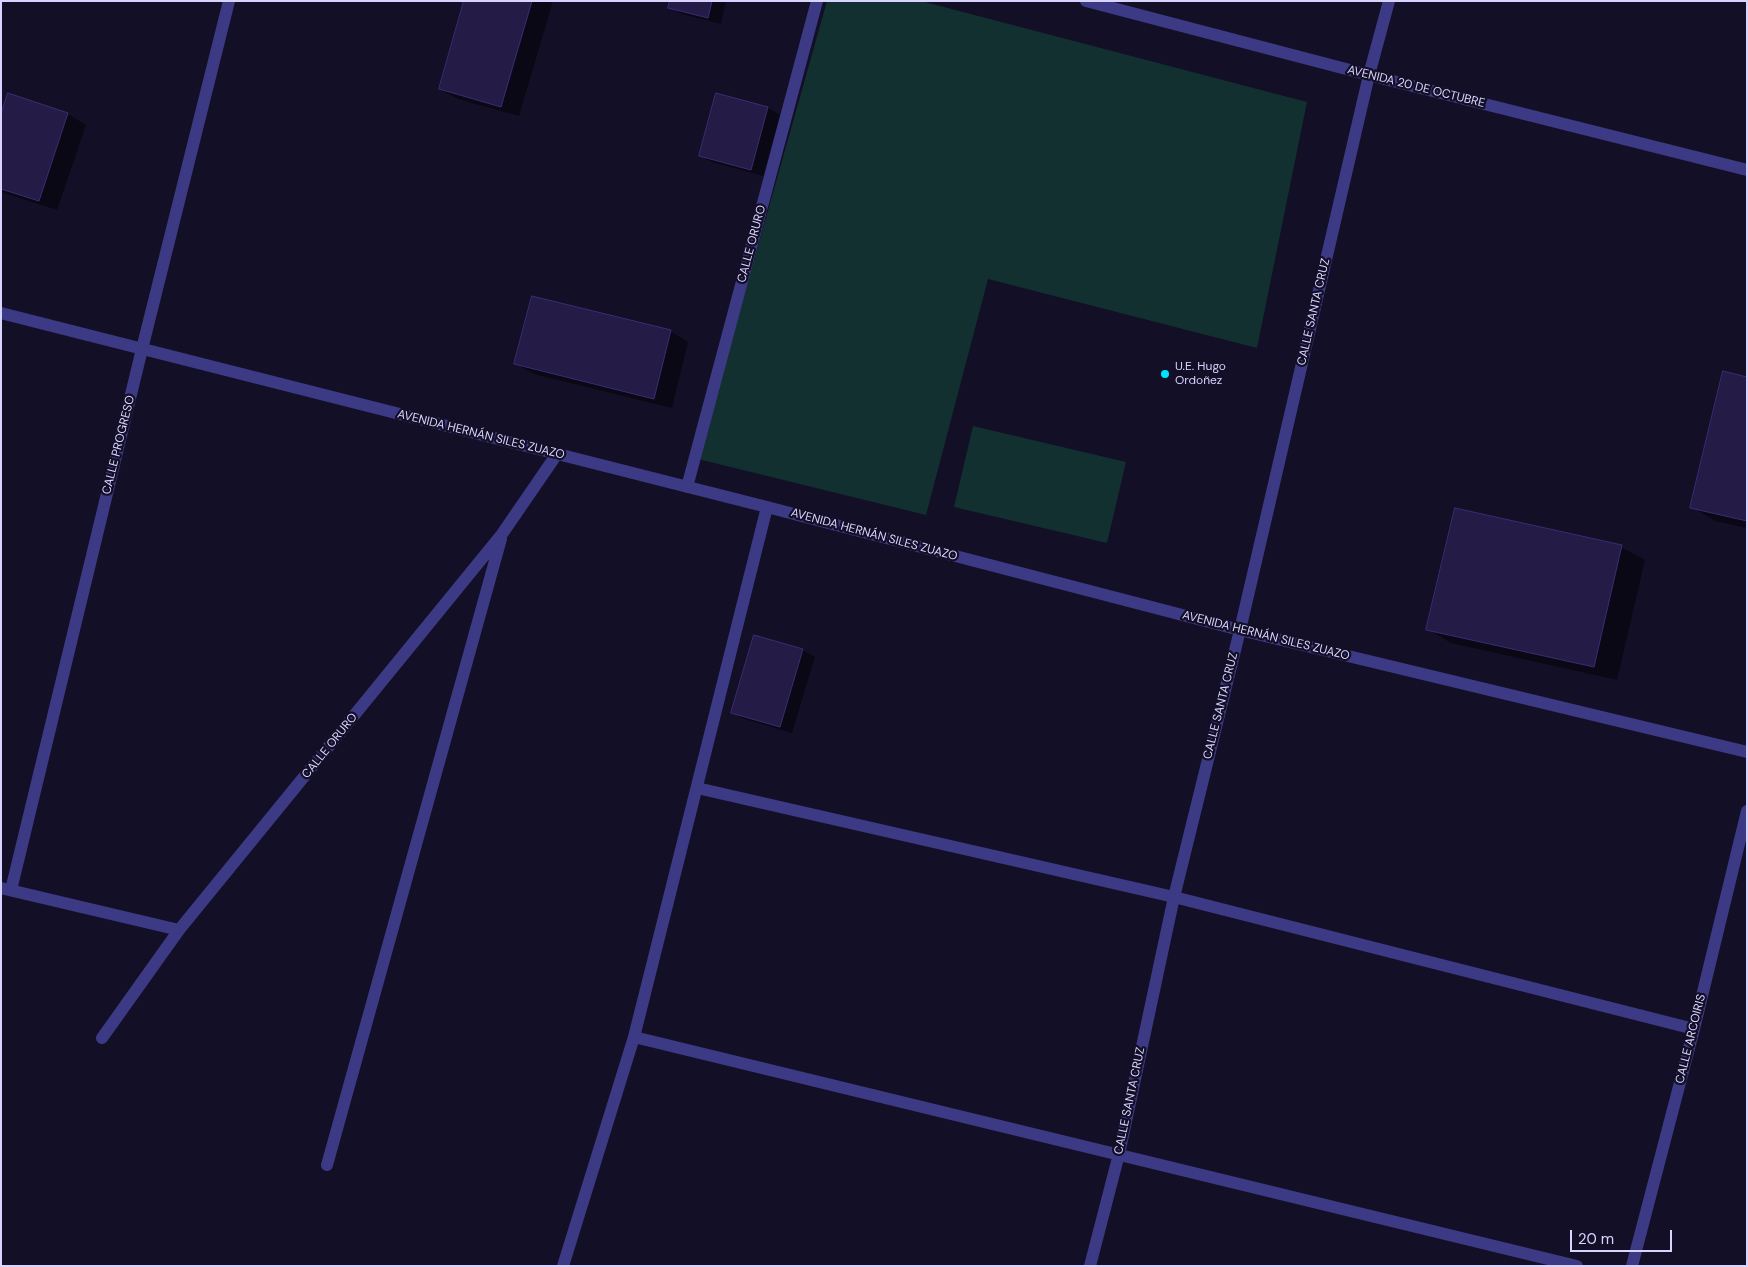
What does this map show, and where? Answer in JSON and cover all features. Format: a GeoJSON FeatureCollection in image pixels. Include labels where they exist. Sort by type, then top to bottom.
{"type":"FeatureCollection","features":[{"type":"Feature","properties":{"kind":"street","name":"CALLE PROGRESO"},"geometry":{"type":"LineString","coordinates":[[6,889],[229,1]]}},
{"type":"Feature","properties":{"kind":"street","name":"CALLE ORURO"},"geometry":{"type":"LineString","coordinates":[[687,487],[817,1]]}},
{"type":"Feature","properties":{"kind":"street","name":"AVENIDA 20 DE OCTUBRE"},"geometry":{"type":"LineString","coordinates":[[1086,1],[1369,75],[1747,170]]}},
{"type":"Feature","properties":{"kind":"street","name":"CALLE SANTA CRUZ"},"geometry":{"type":"LineString","coordinates":[[1090,1266],[1118,1154],[1174,898],[1240,630],[1369,75],[1389,1]]}},
{"type":"Feature","properties":{"kind":"street","name":"AVENIDA HERNÁN SILES ZUAZO"},"geometry":{"type":"LineString","coordinates":[[1,313],[767,507],[1240,630],[1747,752]]}},
{"type":"Feature","properties":{"kind":"street","name":"CALLE ORURO"},"geometry":{"type":"LineString","coordinates":[[102,1038],[179,930],[502,534],[557,454]]}},
{"type":"Feature","properties":{"kind":"street"},"geometry":{"type":"LineString","coordinates":[[564,1266],[634,1037],[767,507]]}},
{"type":"Feature","properties":{"kind":"street"},"geometry":{"type":"LineString","coordinates":[[327,1165],[502,534]]}},
{"type":"Feature","properties":{"kind":"street"},"geometry":{"type":"LineString","coordinates":[[697,788],[1174,898],[1694,1029]]}},
{"type":"Feature","properties":{"kind":"street","name":"CALLE ARCOIRIS"},"geometry":{"type":"LineString","coordinates":[[1632,1266],[1694,1029],[1747,811]]}},
{"type":"Feature","properties":{"kind":"street"},"geometry":{"type":"LineString","coordinates":[[6,889],[179,930]]}},
{"type":"Feature","properties":{"kind":"street"},"geometry":{"type":"LineString","coordinates":[[634,1037],[1577,1266]]}},
{"type":"Feature","properties":{"kind":"green space"},"geometry":{"type":"Polygon","coordinates":[[[827,1],[921,1],[1307,102],[1257,348],[988,279],[926,515],[698,459],[827,1]]]}},
{"type":"Feature","properties":{"kind":"green space"},"geometry":{"type":"Polygon","coordinates":[[[973,426],[1126,462],[1107,543],[954,507],[973,426]]]}},
{"type":"Feature","properties":{"kind":"building"},"geometry":{"type":"Polygon","coordinates":[[[464,1],[532,1],[501,107],[439,89],[464,1]]]}},
{"type":"Feature","properties":{"kind":"building"},"geometry":{"type":"Polygon","coordinates":[[[670,1],[712,1],[708,18],[668,8],[670,1]]]}},
{"type":"Feature","properties":{"kind":"building"},"geometry":{"type":"Polygon","coordinates":[[[8,93],[68,113],[39,201],[1,189],[1,114],[8,93]]]}},
{"type":"Feature","properties":{"kind":"building"},"geometry":{"type":"Polygon","coordinates":[[[716,93],[768,107],[751,170],[699,156],[716,93]]]}},
{"type":"Feature","properties":{"kind":"building"},"geometry":{"type":"Polygon","coordinates":[[[532,296],[671,330],[654,399],[514,364],[532,296]]]}},
{"type":"Feature","properties":{"kind":"building"},"geometry":{"type":"Polygon","coordinates":[[[1723,371],[1747,377],[1747,521],[1690,508],[1723,371]]]}},
{"type":"Feature","properties":{"kind":"building"},"geometry":{"type":"Polygon","coordinates":[[[1455,508],[1622,545],[1594,667],[1426,630],[1455,508]]]}},
{"type":"Feature","properties":{"kind":"building"},"geometry":{"type":"Polygon","coordinates":[[[754,635],[803,649],[780,727],[731,713],[754,635]]]}},
{"type":"Feature","properties":{"kind":"place","name":"U.E. Hugo Ordoñez"},"geometry":{"type":"Point","coordinates":[1165,374]}}]}
